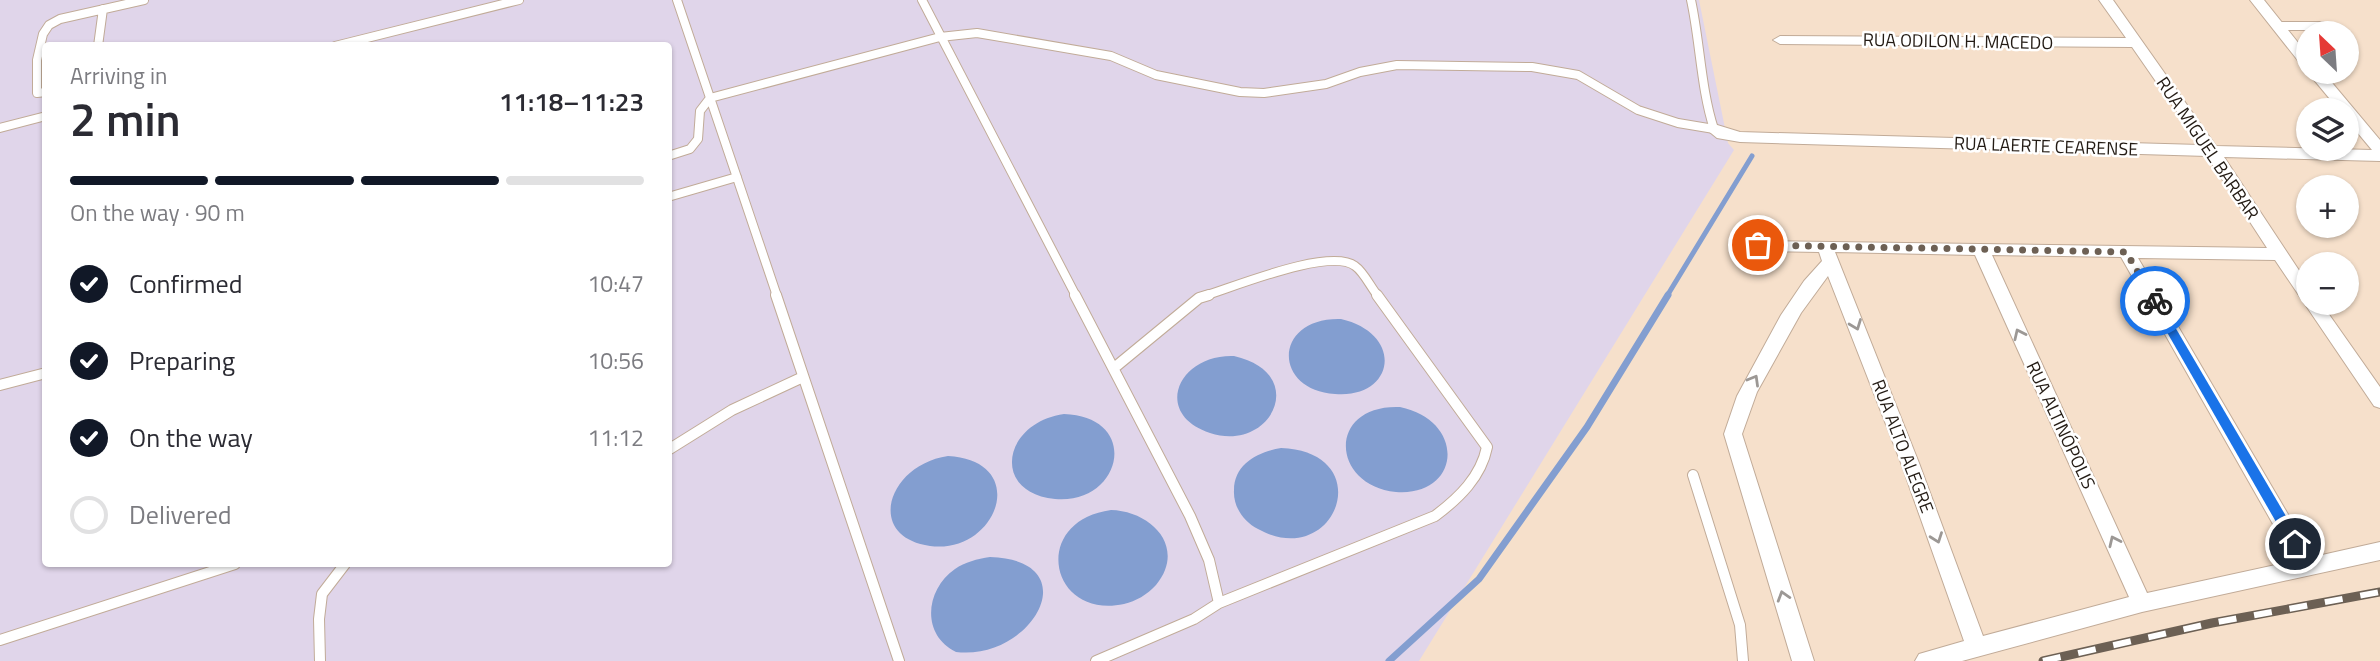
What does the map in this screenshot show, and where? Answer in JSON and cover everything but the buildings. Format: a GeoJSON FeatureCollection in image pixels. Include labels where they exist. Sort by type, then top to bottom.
{"type":"FeatureCollection","features":[{"type":"Feature","properties":{"kind":"street","name":"RUA MIGUEL BARBAR"},"geometry":{"type":"LineString","coordinates":[[2106,0],[2212,150],[2296,280]]}},
{"type":"Feature","properties":{"kind":"street"},"geometry":{"type":"LineString","coordinates":[[2257,0],[2296,49]]}},
{"type":"Feature","properties":{"kind":"street","name":"RUA ODILON H. MACEDO"},"geometry":{"type":"LineString","coordinates":[[1780,40],[2136,43]]}},
{"type":"Feature","properties":{"kind":"street"},"geometry":{"type":"LineString","coordinates":[[2325,84],[2380,150]]}},
{"type":"Feature","properties":{"kind":"street","name":"RUA LAERTE CEARENSE"},"geometry":{"type":"LineString","coordinates":[[1714,129],[1722,134],[1740,137],[2380,156]]}},
{"type":"Feature","properties":{"kind":"street"},"geometry":{"type":"LineString","coordinates":[[1758,245],[1828,254],[1980,248],[2278,254]]}},
{"type":"Feature","properties":{"kind":"street","name":"RUA ALTINÓPOLIS"},"geometry":{"type":"LineString","coordinates":[[1980,248],[2142,603]]}},
{"type":"Feature","properties":{"kind":"street"},"geometry":{"type":"LineString","coordinates":[[2126,252],[2308,567]]}},
{"type":"Feature","properties":{"kind":"street"},"geometry":{"type":"LineString","coordinates":[[1803,661],[1733,434],[1742,402],[1797,302],[1828,254]]}},
{"type":"Feature","properties":{"kind":"street","name":"RUA ALTO ALEGRE"},"geometry":{"type":"LineString","coordinates":[[1828,254],[1910,463],[1977,648]]}},
{"type":"Feature","properties":{"kind":"street"},"geometry":{"type":"LineString","coordinates":[[2320,315],[2380,401]]}},
{"type":"Feature","properties":{"kind":"street"},"geometry":{"type":"LineString","coordinates":[[1926,661],[2142,603],[2380,551]]}},
{"type":"Feature","properties":{"kind":"lane"},"geometry":{"type":"LineString","coordinates":[[42,92],[37,93],[34,82],[43,33],[48,24],[144,0]]}},
{"type":"Feature","properties":{"kind":"lane"},"geometry":{"type":"LineString","coordinates":[[371,41],[519,0]]}},
{"type":"Feature","properties":{"kind":"lane"},"geometry":{"type":"LineString","coordinates":[[677,0],[899,661]]}},
{"type":"Feature","properties":{"kind":"lane"},"geometry":{"type":"LineString","coordinates":[[922,0],[1203,546],[1217,580],[1219,603]]}},
{"type":"Feature","properties":{"kind":"lane"},"geometry":{"type":"LineString","coordinates":[[672,155],[690,149],[698,139],[700,111],[710,97],[940,37],[977,33],[1111,56],[1156,75],[1240,92],[1264,93],[1326,84],[1360,72],[1397,65],[1532,67],[1578,75],[1638,110],[1678,123],[1714,129],[1708,111],[1700,42],[1691,0]]}},
{"type":"Feature","properties":{"kind":"lane"},"geometry":{"type":"LineString","coordinates":[[99,42],[103,9]]}},
{"type":"Feature","properties":{"kind":"lane"},"geometry":{"type":"LineString","coordinates":[[2278,26],[2296,26]]}},
{"type":"Feature","properties":{"kind":"lane"},"geometry":{"type":"LineString","coordinates":[[0,128],[42,118]]}},
{"type":"Feature","properties":{"kind":"lane"},"geometry":{"type":"LineString","coordinates":[[672,196],[737,177]]}},
{"type":"Feature","properties":{"kind":"lane"},"geometry":{"type":"LineString","coordinates":[[1096,661],[1194,619],[1219,603],[1435,516],[1455,502],[1486,458],[1487,446],[1355,265],[1336,260],[1313,261],[1199,298],[1114,369]]}},
{"type":"Feature","properties":{"kind":"lane"},"geometry":{"type":"LineString","coordinates":[[0,385],[42,374]]}},
{"type":"Feature","properties":{"kind":"lane"},"geometry":{"type":"LineString","coordinates":[[672,448],[732,410],[803,377]]}},
{"type":"Feature","properties":{"kind":"lane"},"geometry":{"type":"LineString","coordinates":[[1693,475],[1740,625],[1743,661]]}},
{"type":"Feature","properties":{"kind":"lane"},"geometry":{"type":"LineString","coordinates":[[0,640],[226,567]]}},
{"type":"Feature","properties":{"kind":"lane"},"geometry":{"type":"LineString","coordinates":[[320,661],[321,594],[343,567]]}},
{"type":"Feature","properties":{"kind":"shaded area"},"geometry":{"type":"Polygon","coordinates":[[[0,0],[1699,0],[1728,143],[1734,150],[1419,661],[0,661],[0,0]]]}},
{"type":"Feature","properties":{"kind":"water"},"geometry":{"type":"Polygon","coordinates":[[[1341,319],[1362,327],[1376,338],[1383,351],[1384,364],[1380,376],[1370,386],[1355,393],[1335,394],[1314,390],[1300,380],[1291,368],[1289,354],[1293,341],[1303,329],[1319,321],[1341,319]]]}},
{"type":"Feature","properties":{"kind":"water"},"geometry":{"type":"Polygon","coordinates":[[[1234,356],[1257,365],[1271,378],[1276,393],[1274,408],[1265,422],[1251,432],[1232,436],[1210,433],[1192,424],[1181,413],[1177,400],[1179,387],[1187,374],[1198,365],[1215,358],[1234,356]]]}},
{"type":"Feature","properties":{"kind":"water"},"geometry":{"type":"Polygon","coordinates":[[[1400,407],[1422,415],[1437,427],[1445,441],[1448,457],[1443,471],[1433,483],[1418,490],[1396,492],[1374,486],[1359,475],[1349,461],[1346,446],[1349,431],[1359,418],[1376,410],[1400,407]]]}},
{"type":"Feature","properties":{"kind":"water"},"geometry":{"type":"Polygon","coordinates":[[[1064,414],[1089,419],[1105,429],[1113,444],[1114,460],[1108,476],[1096,489],[1078,497],[1055,499],[1034,494],[1021,484],[1013,472],[1012,458],[1017,443],[1027,430],[1043,420],[1064,414]]]}},
{"type":"Feature","properties":{"kind":"water"},"geometry":{"type":"Polygon","coordinates":[[[1281,448],[1312,454],[1330,468],[1338,487],[1336,506],[1326,523],[1308,535],[1285,538],[1258,529],[1244,518],[1235,502],[1235,481],[1243,466],[1256,456],[1281,448]]]}},
{"type":"Feature","properties":{"kind":"water"},"geometry":{"type":"Polygon","coordinates":[[[948,456],[974,462],[990,473],[997,489],[996,506],[987,523],[973,536],[953,545],[930,546],[910,540],[897,529],[891,516],[892,501],[898,486],[910,473],[927,462],[948,456]]]}},
{"type":"Feature","properties":{"kind":"water"},"geometry":{"type":"Polygon","coordinates":[[[1111,510],[1126,512],[1151,524],[1166,545],[1168,557],[1165,571],[1145,595],[1124,604],[1099,605],[1079,598],[1066,584],[1059,567],[1060,549],[1068,532],[1085,518],[1111,510]]]}},
{"type":"Feature","properties":{"kind":"water"},"geometry":{"type":"Polygon","coordinates":[[[990,557],[1020,562],[1037,574],[1043,591],[1039,609],[1027,627],[1008,641],[984,651],[956,652],[937,635],[932,624],[933,600],[945,578],[955,569],[971,561],[990,557]]]}},
{"type":"Feature","properties":{"kind":"waterway"},"geometry":{"type":"LineString","coordinates":[[1667,296],[1752,156]]}},
{"type":"Feature","properties":{"kind":"waterway"},"geometry":{"type":"LineString","coordinates":[[1389,661],[1479,579],[1587,427],[1668,295]]}},
{"type":"Feature","properties":{"kind":"railway"},"geometry":{"type":"LineString","coordinates":[[2043,661],[2212,623],[2380,592]]}},
{"type":"Feature","properties":{"kind":"way so far"},"geometry":{"type":"LineString","coordinates":[[1758,245],[2126,252],[2155,301]]}},
{"type":"Feature","properties":{"kind":"route"},"geometry":{"type":"LineString","coordinates":[[2155,301],[2295,544]]}}]}
